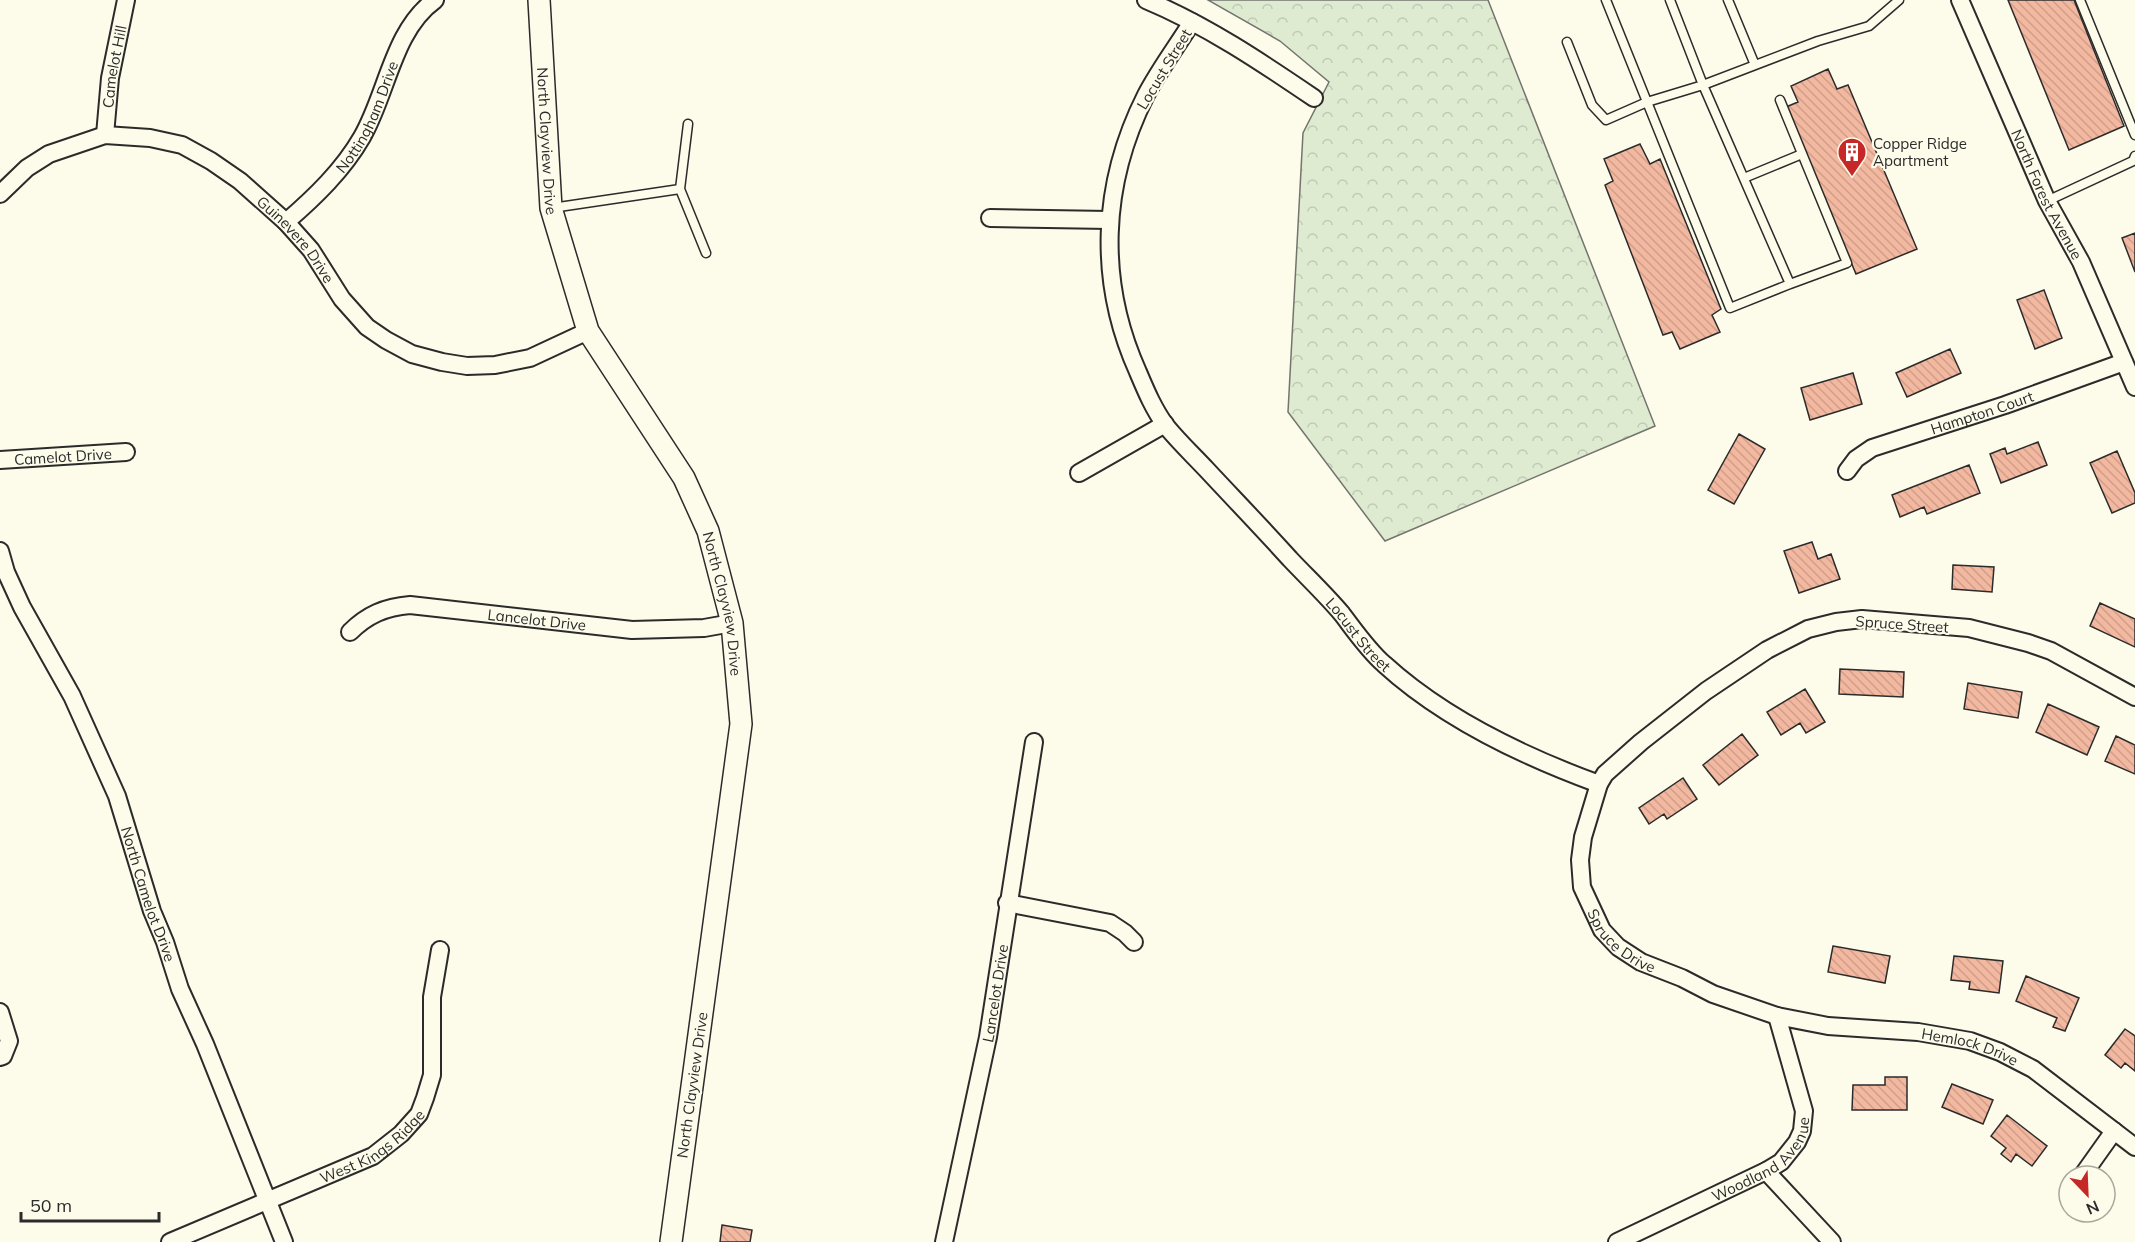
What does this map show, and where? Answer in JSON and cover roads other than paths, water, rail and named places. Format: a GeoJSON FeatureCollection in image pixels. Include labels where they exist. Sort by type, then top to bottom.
{"type":"FeatureCollection","features":[{"type":"Feature","properties":{"kind":"street","name":"Camelot Hill"},"geometry":{"type":"LineString","coordinates":[[105,135],[110,78],[127,7],[126,0]]}},
{"type":"Feature","properties":{"kind":"street","name":"Nottingham Drive"},"geometry":{"type":"LineString","coordinates":[[286,222],[328,183],[363,136],[408,30],[435,0]]}},
{"type":"Feature","properties":{"kind":"street","name":"North Clayview Drive"},"geometry":{"type":"LineString","coordinates":[[539,0],[551,208],[588,331],[684,478],[708,531],[732,623],[741,723],[671,1242]]}},
{"type":"Feature","properties":{"kind":"street"},"geometry":{"type":"LineString","coordinates":[[1146,0],[1192,22],[1256,59],[1314,98]]}},
{"type":"Feature","properties":{"kind":"street","name":"North Forest Avenue"},"geometry":{"type":"LineString","coordinates":[[1960,0],[2047,201],[2081,262],[2135,387]]}},
{"type":"Feature","properties":{"kind":"street","name":"Locust Street"},"geometry":{"type":"LineString","coordinates":[[1192,22],[1147,93],[1138,114],[1122,156],[1109,220],[1110,276],[1118,318],[1153,406],[1181,445],[1341,612],[1385,665],[1421,693],[1481,731],[1566,772],[1599,784]]}},
{"type":"Feature","properties":{"kind":"street","name":"Guinevere Drive"},"geometry":{"type":"LineString","coordinates":[[0,194],[27,168],[48,154],[105,135],[150,138],[182,146],[211,160],[240,181],[286,222],[311,250],[342,300],[367,327],[412,354],[467,366],[495,364],[530,358],[588,331]]}},
{"type":"Feature","properties":{"kind":"street"},"geometry":{"type":"LineString","coordinates":[[990,218],[1109,220]]}},
{"type":"Feature","properties":{"kind":"street","name":"Hampton Court"},"geometry":{"type":"LineString","coordinates":[[1846,471],[1856,459],[1872,448],[2005,405],[2124,362]]}},
{"type":"Feature","properties":{"kind":"street"},"geometry":{"type":"LineString","coordinates":[[1079,473],[1165,424]]}},
{"type":"Feature","properties":{"kind":"street","name":"Camelot Drive"},"geometry":{"type":"LineString","coordinates":[[0,460],[126,452]]}},
{"type":"Feature","properties":{"kind":"street","name":"North Camelot Drive"},"geometry":{"type":"LineString","coordinates":[[0,551],[6,572],[22,607],[72,696],[117,796],[152,911],[180,989],[284,1242]]}},
{"type":"Feature","properties":{"kind":"street","name":"Lancelot Drive"},"geometry":{"type":"LineString","coordinates":[[350,632],[371,615],[396,606],[410,605],[632,630],[704,628],[732,623]]}},
{"type":"Feature","properties":{"kind":"street","name":"Spruce Street"},"geometry":{"type":"LineString","coordinates":[[1599,784],[1605,774],[1641,742],[1706,691],[1767,650],[1808,629],[1836,622],[1862,619],[1969,628],[2051,651],[2135,697]]}},
{"type":"Feature","properties":{"kind":"street","name":"Lancelot Drive"},"geometry":{"type":"LineString","coordinates":[[944,1242],[988,1037],[1007,903],[1034,742]]}},
{"type":"Feature","properties":{"kind":"street","name":"Spruce Drive"},"geometry":{"type":"LineString","coordinates":[[1599,784],[1583,837],[1580,860],[1581,887],[1602,930],[1618,947],[1641,962],[1713,993],[1777,1016]]}},
{"type":"Feature","properties":{"kind":"street"},"geometry":{"type":"LineString","coordinates":[[1007,903],[1110,923],[1134,942]]}},
{"type":"Feature","properties":{"kind":"street","name":"West Kings Ridge"},"geometry":{"type":"LineString","coordinates":[[170,1242],[267,1202],[383,1149],[401,1134],[419,1114],[432,1076],[433,1049],[430,1035],[432,997],[440,950]]}},
{"type":"Feature","properties":{"kind":"street"},"geometry":{"type":"LineString","coordinates":[[0,1012],[9,1041],[3,1056],[0,1057]]}},
{"type":"Feature","properties":{"kind":"street","name":"Hemlock Drive"},"geometry":{"type":"LineString","coordinates":[[1777,1016],[1828,1026],[1918,1032],[1970,1041],[2000,1052],[2033,1069],[2135,1147]]}},
{"type":"Feature","properties":{"kind":"street","name":"Woodland Avenue"},"geometry":{"type":"LineString","coordinates":[[1617,1242],[1766,1171],[1781,1162],[1797,1142],[1802,1131],[1804,1111],[1777,1016]]}},
{"type":"Feature","properties":{"kind":"street"},"geometry":{"type":"LineString","coordinates":[[2091,1164],[2114,1131]]}},
{"type":"Feature","properties":{"kind":"street"},"geometry":{"type":"LineString","coordinates":[[1766,1171],[1832,1242]]}},
{"type":"Feature","properties":{"kind":"lane"},"geometry":{"type":"LineString","coordinates":[[1606,0],[1730,308],[1847,263],[1780,100]]}},
{"type":"Feature","properties":{"kind":"lane"},"geometry":{"type":"LineString","coordinates":[[1670,0],[1703,84],[1790,284]]}},
{"type":"Feature","properties":{"kind":"lane"},"geometry":{"type":"LineString","coordinates":[[1728,0],[1755,65]]}},
{"type":"Feature","properties":{"kind":"lane"},"geometry":{"type":"LineString","coordinates":[[1567,42],[1592,105],[1606,120],[1647,102],[1703,84],[1818,41],[1869,26],[1899,0]]}},
{"type":"Feature","properties":{"kind":"lane"},"geometry":{"type":"LineString","coordinates":[[2080,0],[2135,135]]}},
{"type":"Feature","properties":{"kind":"lane"},"geometry":{"type":"LineString","coordinates":[[688,124],[680,189],[706,253]]}},
{"type":"Feature","properties":{"kind":"lane"},"geometry":{"type":"LineString","coordinates":[[1744,178],[1802,154]]}},
{"type":"Feature","properties":{"kind":"lane"},"geometry":{"type":"LineString","coordinates":[[2047,201],[2133,160],[2135,156]]}},
{"type":"Feature","properties":{"kind":"lane"},"geometry":{"type":"LineString","coordinates":[[551,208],[680,189]]}},
{"type":"Feature","properties":{"kind":"place","name":"Copper Ridge Apartment"},"geometry":{"type":"Point","coordinates":[1852,178]}}]}
